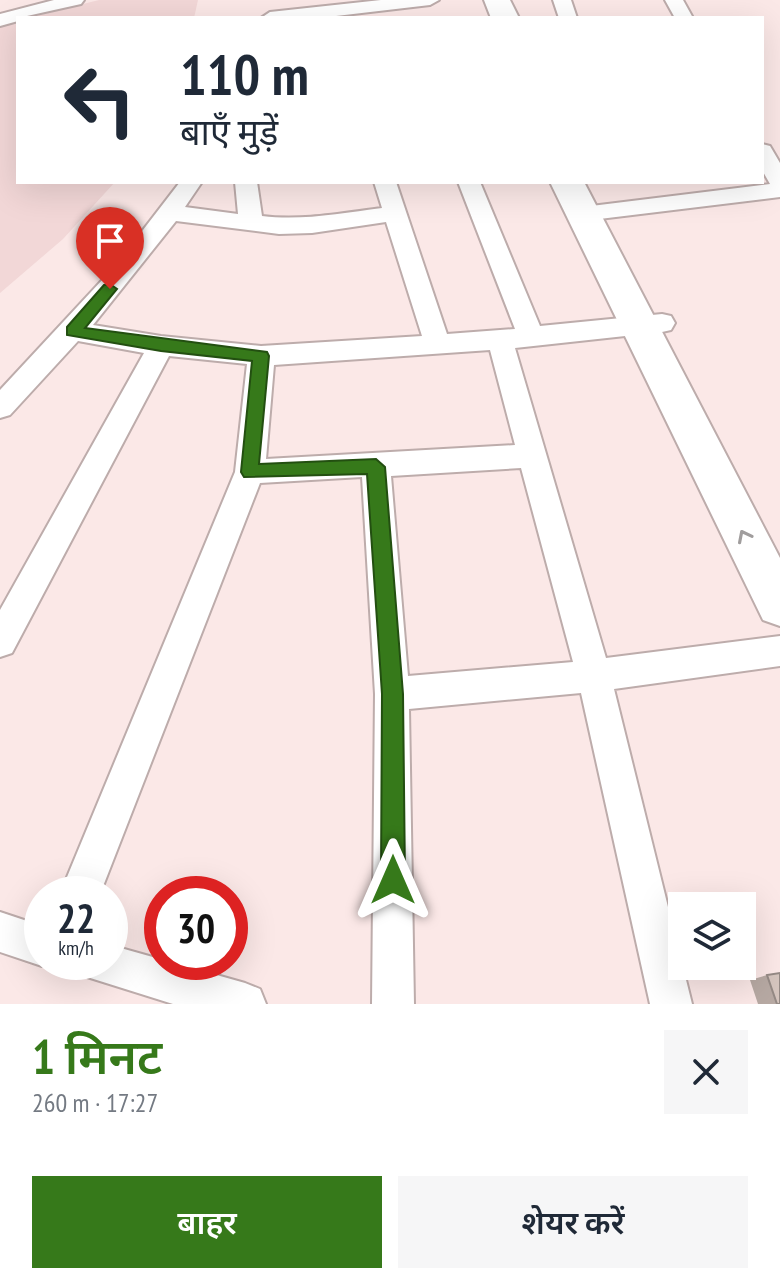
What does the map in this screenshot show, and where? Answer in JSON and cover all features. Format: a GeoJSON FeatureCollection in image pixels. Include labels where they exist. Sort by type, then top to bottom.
{"type":"FeatureCollection","features":[{"type":"Feature","properties":{"kind":"main road"},"geometry":{"type":"LineString","coordinates":[[586,197],[650,324],[780,605]]}},
{"type":"Feature","properties":{"kind":"main road"},"geometry":{"type":"LineString","coordinates":[[650,324],[780,543]]}},
{"type":"Feature","properties":{"kind":"street"},"geometry":{"type":"LineString","coordinates":[[4,12],[75,0]]}},
{"type":"Feature","properties":{"kind":"street"},"geometry":{"type":"LineString","coordinates":[[310,16],[399,10],[430,0]]}},
{"type":"Feature","properties":{"kind":"street"},"geometry":{"type":"LineString","coordinates":[[764,154],[780,182]]}},
{"type":"Feature","properties":{"kind":"street"},"geometry":{"type":"LineString","coordinates":[[0,407],[73,331],[171,213],[190,184]]}},
{"type":"Feature","properties":{"kind":"street"},"geometry":{"type":"LineString","coordinates":[[246,184],[251,223]]}},
{"type":"Feature","properties":{"kind":"street"},"geometry":{"type":"LineString","coordinates":[[386,184],[438,345]]}},
{"type":"Feature","properties":{"kind":"street"},"geometry":{"type":"LineString","coordinates":[[470,184],[516,338],[532,456],[594,676],[671,1004]]}},
{"type":"Feature","properties":{"kind":"street"},"geometry":{"type":"LineString","coordinates":[[586,197],[780,190]]}},
{"type":"Feature","properties":{"kind":"street"},"geometry":{"type":"LineString","coordinates":[[171,213],[251,223],[312,225],[396,213]]}},
{"type":"Feature","properties":{"kind":"street"},"geometry":{"type":"LineString","coordinates":[[73,331],[161,346],[261,356],[438,345],[650,324]]}},
{"type":"Feature","properties":{"kind":"street"},"geometry":{"type":"LineString","coordinates":[[0,642],[161,346]]}},
{"type":"Feature","properties":{"kind":"street"},"geometry":{"type":"LineString","coordinates":[[87,876],[250,472],[261,356]]}},
{"type":"Feature","properties":{"kind":"street"},"geometry":{"type":"LineString","coordinates":[[250,472],[532,456]]}},
{"type":"Feature","properties":{"kind":"street"},"geometry":{"type":"LineString","coordinates":[[376,467],[392,694],[393,1004]]}},
{"type":"Feature","properties":{"kind":"street"},"geometry":{"type":"LineString","coordinates":[[392,694],[594,676],[780,651]]}},
{"type":"Feature","properties":{"kind":"street"},"geometry":{"type":"LineString","coordinates":[[0,932],[24,940]]}},
{"type":"Feature","properties":{"kind":"street"},"geometry":{"type":"LineString","coordinates":[[128,971],[245,1004]]}},
{"type":"Feature","properties":{"kind":"shaded area"},"geometry":{"type":"Polygon","coordinates":[[[99,0],[198,0],[194,16],[35,16],[99,0]]]}},
{"type":"Feature","properties":{"kind":"shaded area"},"geometry":{"type":"Polygon","coordinates":[[[16,21],[16,184],[113,184],[63,239],[0,293],[0,25],[16,21]]]}},
{"type":"Feature","properties":{"kind":"building"},"geometry":{"type":"Polygon","coordinates":[[[780,973],[780,1004],[777,1004],[767,975],[780,973]]]}},
{"type":"Feature","properties":{"kind":"route"},"geometry":{"type":"LineString","coordinates":[[110,289],[73,331],[161,346],[261,356],[250,472],[376,467],[392,694],[393,880]]}}]}
